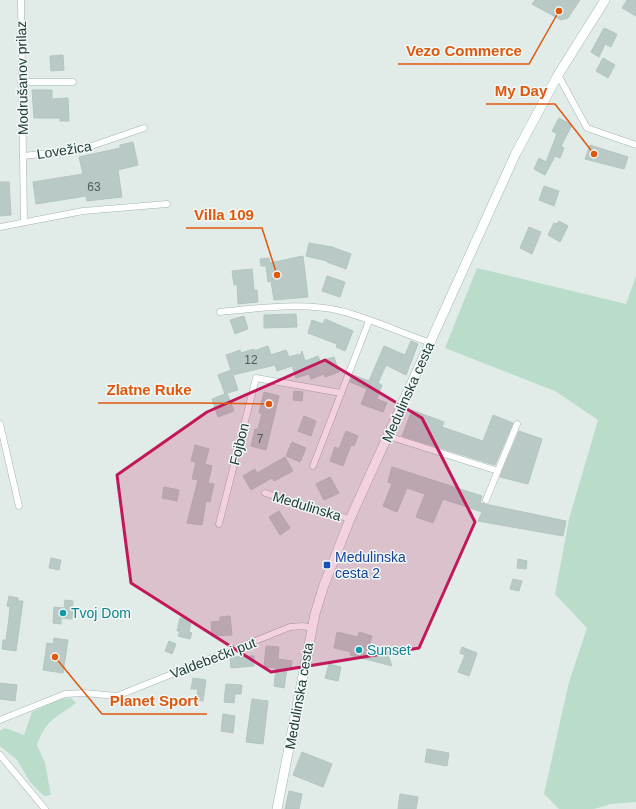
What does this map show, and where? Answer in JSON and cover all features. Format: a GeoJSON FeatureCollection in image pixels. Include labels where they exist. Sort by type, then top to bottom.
{"type":"FeatureCollection","features":[{"type":"Feature","properties":{"kind":"main road","name":"Medulinska cesta"},"geometry":{"type":"LineString","coordinates":[[278,809],[312,628],[324,585],[350,519],[501,184],[558,75],[605,0]]}},
{"type":"Feature","properties":{"kind":"street","name":"Modrušanov prilaz"},"geometry":{"type":"LineString","coordinates":[[21,0],[23,156]]}},
{"type":"Feature","properties":{"kind":"street"},"geometry":{"type":"LineString","coordinates":[[558,75],[587,128],[636,145]]}},
{"type":"Feature","properties":{"kind":"street"},"geometry":{"type":"LineString","coordinates":[[21,82],[73,82]]}},
{"type":"Feature","properties":{"kind":"street","name":"Lovežica"},"geometry":{"type":"LineString","coordinates":[[24,222],[23,156],[80,150],[144,128]]}},
{"type":"Feature","properties":{"kind":"street"},"geometry":{"type":"LineString","coordinates":[[0,227],[83,211],[167,204]]}},
{"type":"Feature","properties":{"kind":"street"},"geometry":{"type":"LineString","coordinates":[[220,312],[266,307],[311,308],[341,311],[430,343]]}},
{"type":"Feature","properties":{"kind":"street"},"geometry":{"type":"LineString","coordinates":[[313,466],[369,321]]}},
{"type":"Feature","properties":{"kind":"street","name":"Fojbon"},"geometry":{"type":"LineString","coordinates":[[219,524],[256,378],[341,393]]}},
{"type":"Feature","properties":{"kind":"street"},"geometry":{"type":"LineString","coordinates":[[0,424],[19,506]]}},
{"type":"Feature","properties":{"kind":"street"},"geometry":{"type":"LineString","coordinates":[[486,500],[517,424]]}},
{"type":"Feature","properties":{"kind":"street"},"geometry":{"type":"LineString","coordinates":[[388,436],[498,471]]}},
{"type":"Feature","properties":{"kind":"street","name":"Medulinska"},"geometry":{"type":"LineString","coordinates":[[265,493],[350,519]]}},
{"type":"Feature","properties":{"kind":"street","name":"Valdebečki put"},"geometry":{"type":"LineString","coordinates":[[0,720],[65,694],[84,693],[117,696],[290,628],[303,626],[312,628]]}},
{"type":"Feature","properties":{"kind":"street"},"geometry":{"type":"LineString","coordinates":[[0,755],[45,809]]}},
{"type":"Feature","properties":{"kind":"highlighted area"},"geometry":{"type":"Polygon","coordinates":[[[325,360],[422,418],[475,522],[419,648],[271,672],[131,583],[117,475],[207,412],[325,360]]]}},
{"type":"Feature","properties":{"kind":"green space"},"geometry":{"type":"Polygon","coordinates":[[[477,268],[626,304],[636,276],[636,802],[611,804],[594,809],[559,809],[544,794],[569,682],[587,628],[555,594],[569,519],[598,420],[555,391],[445,348],[477,268]]]}},
{"type":"Feature","properties":{"kind":"green space"},"geometry":{"type":"Polygon","coordinates":[[[71,698],[76,703],[48,724],[44,729],[37,745],[45,763],[51,795],[44,796],[30,782],[17,760],[0,746],[0,731],[5,728],[24,735],[32,712],[60,699],[71,698]]]}},
{"type":"Feature","properties":{"kind":"building"},"geometry":{"type":"Polygon","coordinates":[[[535,0],[580,0],[568,18],[561,20],[532,4],[535,0]]]}},
{"type":"Feature","properties":{"kind":"building"},"geometry":{"type":"Polygon","coordinates":[[[627,0],[636,0],[636,16],[622,8],[627,0]]]}},
{"type":"Feature","properties":{"kind":"building"},"geometry":{"type":"Polygon","coordinates":[[[604,28],[617,34],[611,47],[605,44],[599,57],[591,52],[604,28]]]}},
{"type":"Feature","properties":{"kind":"building"},"geometry":{"type":"Polygon","coordinates":[[[63,55],[64,70],[51,71],[50,56],[63,55]]]}},
{"type":"Feature","properties":{"kind":"building"},"geometry":{"type":"Polygon","coordinates":[[[603,58],[615,65],[608,78],[596,71],[603,58]]]}},
{"type":"Feature","properties":{"kind":"building"},"geometry":{"type":"Polygon","coordinates":[[[32,90],[52,90],[52,99],[68,98],[69,121],[60,121],[60,118],[34,118],[32,90]]]}},
{"type":"Feature","properties":{"kind":"building"},"geometry":{"type":"Polygon","coordinates":[[[559,118],[572,125],[561,146],[564,148],[560,158],[555,156],[545,175],[534,169],[539,158],[546,162],[557,134],[552,131],[559,118]]]}},
{"type":"Feature","properties":{"kind":"building"},"geometry":{"type":"Polygon","coordinates":[[[133,142],[138,165],[118,170],[122,197],[87,201],[86,196],[36,204],[33,182],[83,174],[79,157],[120,148],[120,145],[133,142]]]}},
{"type":"Feature","properties":{"kind":"building"},"geometry":{"type":"Polygon","coordinates":[[[590,145],[628,157],[624,169],[585,159],[590,145]]]}},
{"type":"Feature","properties":{"kind":"building"},"geometry":{"type":"Polygon","coordinates":[[[0,182],[9,182],[11,215],[0,216],[0,182]]]}},
{"type":"Feature","properties":{"kind":"building"},"geometry":{"type":"Polygon","coordinates":[[[544,186],[559,191],[554,206],[539,200],[544,186]]]}},
{"type":"Feature","properties":{"kind":"building"},"geometry":{"type":"Polygon","coordinates":[[[559,221],[568,226],[560,242],[548,235],[554,223],[557,224],[559,221]]]}},
{"type":"Feature","properties":{"kind":"building"},"geometry":{"type":"Polygon","coordinates":[[[529,227],[541,232],[532,254],[520,248],[529,227]]]}},
{"type":"Feature","properties":{"kind":"building"},"geometry":{"type":"Polygon","coordinates":[[[309,243],[332,247],[351,254],[346,269],[327,261],[306,256],[309,243]]]}},
{"type":"Feature","properties":{"kind":"building"},"geometry":{"type":"Polygon","coordinates":[[[303,256],[308,297],[274,300],[271,281],[268,282],[266,266],[261,266],[260,259],[269,258],[270,263],[303,256]]]}},
{"type":"Feature","properties":{"kind":"building"},"geometry":{"type":"Polygon","coordinates":[[[252,269],[254,290],[257,290],[258,302],[238,304],[237,284],[234,285],[232,271],[252,269]]]}},
{"type":"Feature","properties":{"kind":"building"},"geometry":{"type":"Polygon","coordinates":[[[327,276],[345,282],[340,297],[322,291],[327,276]]]}},
{"type":"Feature","properties":{"kind":"building"},"geometry":{"type":"Polygon","coordinates":[[[296,314],[297,327],[264,328],[264,315],[296,314]]]}},
{"type":"Feature","properties":{"kind":"building"},"geometry":{"type":"Polygon","coordinates":[[[244,316],[248,329],[235,334],[230,320],[244,316]]]}},
{"type":"Feature","properties":{"kind":"building"},"geometry":{"type":"Polygon","coordinates":[[[325,319],[353,331],[345,351],[336,347],[337,344],[308,333],[312,320],[323,324],[325,319]]]}},
{"type":"Feature","properties":{"kind":"building"},"geometry":{"type":"Polygon","coordinates":[[[411,341],[418,344],[406,375],[386,365],[378,383],[382,385],[377,399],[387,403],[383,412],[361,404],[367,389],[350,382],[353,375],[369,381],[384,346],[405,355],[411,341]]]}},
{"type":"Feature","properties":{"kind":"building"},"geometry":{"type":"Polygon","coordinates":[[[268,346],[271,355],[286,350],[289,357],[299,354],[299,358],[302,351],[305,361],[318,356],[320,361],[334,357],[339,372],[325,377],[324,374],[311,379],[309,374],[296,378],[292,366],[277,371],[275,365],[233,375],[238,390],[227,393],[234,411],[218,417],[212,399],[225,394],[218,375],[231,370],[226,355],[240,350],[241,353],[254,349],[254,351],[268,346]]]}},
{"type":"Feature","properties":{"kind":"building"},"geometry":{"type":"Polygon","coordinates":[[[294,391],[303,392],[302,401],[293,400],[294,391]]]}},
{"type":"Feature","properties":{"kind":"building"},"geometry":{"type":"Polygon","coordinates":[[[264,392],[279,396],[266,450],[251,446],[255,429],[258,429],[262,413],[259,413],[264,392]]]}},
{"type":"Feature","properties":{"kind":"building"},"geometry":{"type":"Polygon","coordinates":[[[412,410],[444,422],[442,427],[483,441],[493,415],[513,423],[495,465],[402,436],[412,410]]]}},
{"type":"Feature","properties":{"kind":"building"},"geometry":{"type":"Polygon","coordinates":[[[304,416],[316,421],[311,436],[298,431],[304,416]]]}},
{"type":"Feature","properties":{"kind":"building"},"geometry":{"type":"Polygon","coordinates":[[[346,431],[358,436],[354,446],[351,445],[343,466],[330,461],[335,447],[339,449],[346,431]]]}},
{"type":"Feature","properties":{"kind":"building"},"geometry":{"type":"Polygon","coordinates":[[[519,431],[542,439],[528,484],[500,477],[519,431]]]}},
{"type":"Feature","properties":{"kind":"building"},"geometry":{"type":"Polygon","coordinates":[[[292,442],[306,448],[300,462],[286,456],[292,442]]]}},
{"type":"Feature","properties":{"kind":"building"},"geometry":{"type":"Polygon","coordinates":[[[195,445],[209,449],[205,464],[212,466],[208,483],[214,484],[210,502],[206,501],[202,525],[187,523],[198,480],[192,479],[196,462],[191,461],[195,445]]]}},
{"type":"Feature","properties":{"kind":"building"},"geometry":{"type":"Polygon","coordinates":[[[285,457],[293,471],[274,481],[272,478],[251,490],[243,476],[255,469],[257,473],[285,457]]]}},
{"type":"Feature","properties":{"kind":"building"},"geometry":{"type":"Polygon","coordinates":[[[392,467],[482,496],[480,503],[566,521],[563,536],[478,521],[482,512],[443,499],[433,523],[416,517],[425,494],[407,488],[397,512],[383,506],[392,484],[388,482],[392,467]]]}},
{"type":"Feature","properties":{"kind":"building"},"geometry":{"type":"Polygon","coordinates":[[[330,477],[339,493],[324,500],[316,484],[330,477]]]}},
{"type":"Feature","properties":{"kind":"building"},"geometry":{"type":"Polygon","coordinates":[[[164,487],[179,490],[177,501],[162,498],[164,487]]]}},
{"type":"Feature","properties":{"kind":"building"},"geometry":{"type":"Polygon","coordinates":[[[279,511],[290,528],[280,535],[269,517],[279,511]]]}},
{"type":"Feature","properties":{"kind":"building"},"geometry":{"type":"Polygon","coordinates":[[[51,558],[61,560],[59,570],[49,568],[51,558]]]}},
{"type":"Feature","properties":{"kind":"building"},"geometry":{"type":"Polygon","coordinates":[[[518,559],[527,561],[526,569],[517,568],[518,559]]]}},
{"type":"Feature","properties":{"kind":"building"},"geometry":{"type":"Polygon","coordinates":[[[513,579],[522,581],[519,591],[510,589],[513,579]]]}},
{"type":"Feature","properties":{"kind":"building"},"geometry":{"type":"Polygon","coordinates":[[[9,596],[18,598],[18,601],[23,601],[16,651],[2,649],[3,640],[6,640],[9,618],[10,607],[7,606],[9,596]]]}},
{"type":"Feature","properties":{"kind":"building","name":"Tvoj Dom"},"geometry":{"type":"Polygon","coordinates":[[[65,600],[73,601],[72,619],[61,618],[61,624],[53,623],[54,607],[64,608],[65,600]]]}},
{"type":"Feature","properties":{"kind":"building"},"geometry":{"type":"Polygon","coordinates":[[[230,616],[232,635],[212,636],[211,622],[220,621],[220,617],[230,616]]]}},
{"type":"Feature","properties":{"kind":"building"},"geometry":{"type":"Polygon","coordinates":[[[180,618],[191,620],[189,632],[192,633],[190,639],[178,636],[180,631],[177,631],[180,618]]]}},
{"type":"Feature","properties":{"kind":"building","name":"Sunset"},"geometry":{"type":"Polygon","coordinates":[[[337,632],[358,637],[359,632],[372,636],[370,643],[378,652],[388,655],[392,666],[350,655],[351,652],[334,648],[337,632]]]}},
{"type":"Feature","properties":{"kind":"building"},"geometry":{"type":"Polygon","coordinates":[[[54,638],[68,640],[63,673],[43,670],[47,643],[53,644],[54,638]]]}},
{"type":"Feature","properties":{"kind":"building"},"geometry":{"type":"Polygon","coordinates":[[[169,641],[176,644],[172,654],[165,651],[169,641]]]}},
{"type":"Feature","properties":{"kind":"building"},"geometry":{"type":"Polygon","coordinates":[[[266,646],[279,647],[278,659],[292,661],[291,670],[287,669],[284,688],[274,686],[276,668],[264,667],[266,646]]]}},
{"type":"Feature","properties":{"kind":"building"},"geometry":{"type":"Polygon","coordinates":[[[462,647],[477,653],[469,676],[458,672],[465,655],[460,653],[462,647]]]}},
{"type":"Feature","properties":{"kind":"building"},"geometry":{"type":"Polygon","coordinates":[[[254,656],[254,666],[231,668],[230,657],[254,656]]]}},
{"type":"Feature","properties":{"kind":"building"},"geometry":{"type":"Polygon","coordinates":[[[329,664],[341,667],[338,681],[325,678],[329,664]]]}},
{"type":"Feature","properties":{"kind":"building"},"geometry":{"type":"Polygon","coordinates":[[[193,678],[206,680],[203,701],[196,700],[198,689],[191,689],[193,678]]]}},
{"type":"Feature","properties":{"kind":"building"},"geometry":{"type":"Polygon","coordinates":[[[0,683],[17,685],[15,701],[0,699],[0,683]]]}},
{"type":"Feature","properties":{"kind":"building"},"geometry":{"type":"Polygon","coordinates":[[[226,684],[242,685],[241,694],[235,694],[234,703],[224,702],[226,684]]]}},
{"type":"Feature","properties":{"kind":"building"},"geometry":{"type":"Polygon","coordinates":[[[252,699],[268,701],[263,744],[246,742],[252,699]]]}},
{"type":"Feature","properties":{"kind":"building"},"geometry":{"type":"Polygon","coordinates":[[[223,714],[235,716],[233,733],[221,731],[223,714]]]}},
{"type":"Feature","properties":{"kind":"building"},"geometry":{"type":"Polygon","coordinates":[[[427,749],[449,753],[447,766],[425,762],[427,749]]]}},
{"type":"Feature","properties":{"kind":"building"},"geometry":{"type":"Polygon","coordinates":[[[302,752],[332,764],[323,787],[293,775],[302,752]]]}},
{"type":"Feature","properties":{"kind":"building"},"geometry":{"type":"Polygon","coordinates":[[[289,791],[302,794],[299,809],[285,809],[289,791]]]}},
{"type":"Feature","properties":{"kind":"building"},"geometry":{"type":"Polygon","coordinates":[[[400,794],[418,797],[416,809],[398,809],[400,794]]]}},
{"type":"Feature","properties":{"kind":"place","name":"Vezo Commerce"},"geometry":{"type":"Point","coordinates":[559,11]}},
{"type":"Feature","properties":{"kind":"place","name":"My Day"},"geometry":{"type":"Point","coordinates":[594,154]}},
{"type":"Feature","properties":{"kind":"place","name":"Villa 109"},"geometry":{"type":"Point","coordinates":[277,275]}},
{"type":"Feature","properties":{"kind":"place","name":"Zlatne Ruke"},"geometry":{"type":"Point","coordinates":[269,404]}},
{"type":"Feature","properties":{"kind":"place","name":"Medulinska cesta 2"},"geometry":{"type":"Point","coordinates":[327,565]}},
{"type":"Feature","properties":{"kind":"place","name":"Tvoj Dom"},"geometry":{"type":"Point","coordinates":[63,613]}},
{"type":"Feature","properties":{"kind":"place","name":"Sunset"},"geometry":{"type":"Point","coordinates":[359,650]}},
{"type":"Feature","properties":{"kind":"place","name":"Planet Sport"},"geometry":{"type":"Point","coordinates":[55,657]}}]}
